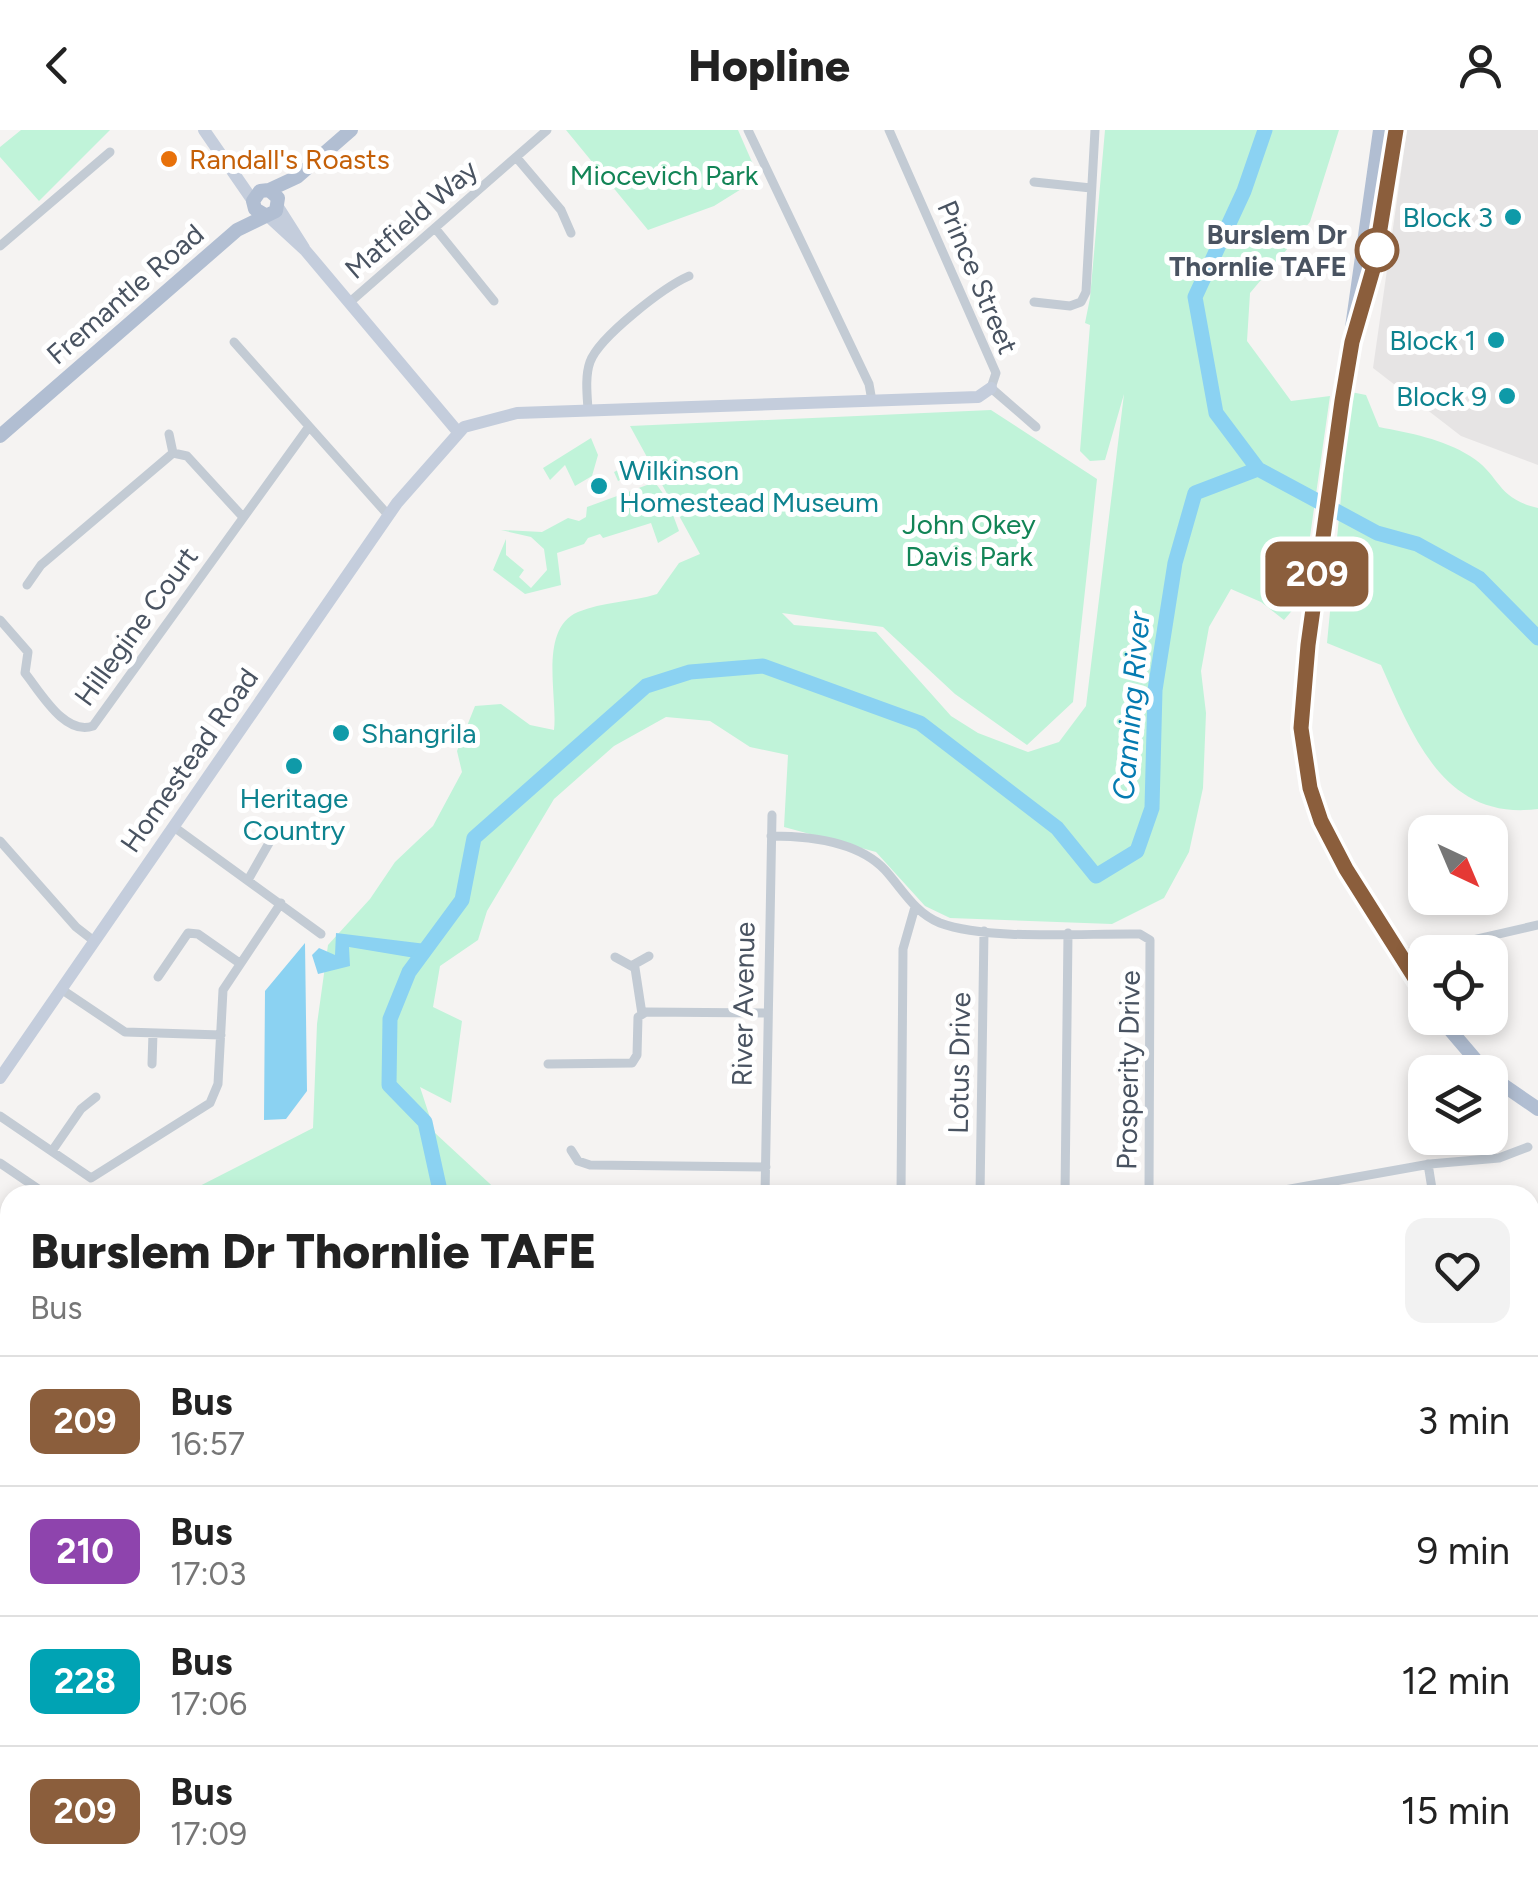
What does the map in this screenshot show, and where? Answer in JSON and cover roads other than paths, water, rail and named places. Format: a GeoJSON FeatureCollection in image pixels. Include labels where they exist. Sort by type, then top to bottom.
{"type":"FeatureCollection","features":[{"type":"Feature","properties":{"kind":"main road","name":"Fremantle Road"},"geometry":{"type":"LineString","coordinates":[[0,436],[351,130]]}},
{"type":"Feature","properties":{"kind":"main road"},"geometry":{"type":"LineString","coordinates":[[1380,130],[1302,700],[1307,770],[1334,848],[1397,950],[1408,961]]}},
{"type":"Feature","properties":{"kind":"main road"},"geometry":{"type":"LineString","coordinates":[[1352,342],[1383,217],[1396,130]]}},
{"type":"Feature","properties":{"kind":"main road"},"geometry":{"type":"LineString","coordinates":[[1366,215],[1383,217]]}},
{"type":"Feature","properties":{"kind":"main road"},"geometry":{"type":"LineString","coordinates":[[1455,1035],[1472,1055]]}},
{"type":"Feature","properties":{"kind":"main road"},"geometry":{"type":"LineString","coordinates":[[1508,1083],[1538,1097]]}},
{"type":"Feature","properties":{"kind":"main road"},"geometry":{"type":"LineString","coordinates":[[1508,1088],[1538,1109]]}},
{"type":"Feature","properties":{"kind":"street"},"geometry":{"type":"LineString","coordinates":[[204,130],[459,426],[495,410],[516,414],[588,408],[872,401],[978,396],[991,388]]}},
{"type":"Feature","properties":{"kind":"street","name":"Matfield Way"},"geometry":{"type":"LineString","coordinates":[[350,302],[547,130]]}},
{"type":"Feature","properties":{"kind":"street"},"geometry":{"type":"LineString","coordinates":[[748,130],[823,281],[870,384],[872,401]]}},
{"type":"Feature","properties":{"kind":"street","name":"Prince Street"},"geometry":{"type":"LineString","coordinates":[[890,130],[996,372],[991,388],[1036,427]]}},
{"type":"Feature","properties":{"kind":"street"},"geometry":{"type":"LineString","coordinates":[[1034,302],[1070,306],[1081,302],[1086,292],[1095,130]]}},
{"type":"Feature","properties":{"kind":"street"},"geometry":{"type":"LineString","coordinates":[[220,150],[266,203]]}},
{"type":"Feature","properties":{"kind":"street"},"geometry":{"type":"LineString","coordinates":[[0,246],[110,152]]}},
{"type":"Feature","properties":{"kind":"street"},"geometry":{"type":"LineString","coordinates":[[516,157],[561,210],[570,233]]}},
{"type":"Feature","properties":{"kind":"street"},"geometry":{"type":"LineString","coordinates":[[1034,182],[1091,188]]}},
{"type":"Feature","properties":{"kind":"street"},"geometry":{"type":"LineString","coordinates":[[434,228],[494,301]]}},
{"type":"Feature","properties":{"kind":"street"},"geometry":{"type":"LineString","coordinates":[[588,408],[587,374],[597,350],[672,284],[689,276]]}},
{"type":"Feature","properties":{"kind":"street"},"geometry":{"type":"LineString","coordinates":[[234,342],[389,516]]}},
{"type":"Feature","properties":{"kind":"street","name":"Homestead Road"},"geometry":{"type":"LineString","coordinates":[[0,1078],[389,516],[459,426]]}},
{"type":"Feature","properties":{"kind":"street","name":"Hillegine Court"},"geometry":{"type":"LineString","coordinates":[[0,620],[28,652],[26,673],[67,723],[81,729],[94,726],[308,428]]}},
{"type":"Feature","properties":{"kind":"street"},"geometry":{"type":"LineString","coordinates":[[169,434],[173,454]]}},
{"type":"Feature","properties":{"kind":"street"},"geometry":{"type":"LineString","coordinates":[[27,585],[42,565],[173,454],[187,456],[242,516]]}},
{"type":"Feature","properties":{"kind":"street","name":"River Avenue"},"geometry":{"type":"LineString","coordinates":[[765,1185],[772,814]]}},
{"type":"Feature","properties":{"kind":"street"},"geometry":{"type":"LineString","coordinates":[[174,826],[321,934]]}},
{"type":"Feature","properties":{"kind":"street"},"geometry":{"type":"LineString","coordinates":[[248,880],[276,830]]}},
{"type":"Feature","properties":{"kind":"street","name":"Prosperity Drive"},"geometry":{"type":"LineString","coordinates":[[770,836],[812,838],[866,854],[919,910],[943,924],[984,931],[1140,934],[1152,944],[1149,1185]]}},
{"type":"Feature","properties":{"kind":"street"},"geometry":{"type":"LineString","coordinates":[[0,841],[76,927],[94,941]]}},
{"type":"Feature","properties":{"kind":"street"},"geometry":{"type":"LineString","coordinates":[[0,1116],[91,1178],[200,1110],[210,1102],[218,1084],[223,990],[238,962],[281,903]]}},
{"type":"Feature","properties":{"kind":"street"},"geometry":{"type":"LineString","coordinates":[[901,1185],[906,932],[919,910]]}},
{"type":"Feature","properties":{"kind":"street"},"geometry":{"type":"LineString","coordinates":[[1487,935],[1538,925]]}},
{"type":"Feature","properties":{"kind":"street","name":"Lotus Drive"},"geometry":{"type":"LineString","coordinates":[[980,1185],[984,931]]}},
{"type":"Feature","properties":{"kind":"street"},"geometry":{"type":"LineString","coordinates":[[158,976],[188,933],[198,934],[238,962]]}},
{"type":"Feature","properties":{"kind":"street"},"geometry":{"type":"LineString","coordinates":[[1065,1185],[1068,933]]}},
{"type":"Feature","properties":{"kind":"street"},"geometry":{"type":"LineString","coordinates":[[1397,950],[1408,952]]}},
{"type":"Feature","properties":{"kind":"street"},"geometry":{"type":"LineString","coordinates":[[615,957],[632,964],[649,956]]}},
{"type":"Feature","properties":{"kind":"street"},"geometry":{"type":"LineString","coordinates":[[548,1064],[632,1063],[642,1014],[632,964]]}},
{"type":"Feature","properties":{"kind":"street"},"geometry":{"type":"LineString","coordinates":[[60,990],[120,1030],[220,1035]]}},
{"type":"Feature","properties":{"kind":"street"},"geometry":{"type":"LineString","coordinates":[[642,1014],[768,1013]]}},
{"type":"Feature","properties":{"kind":"street"},"geometry":{"type":"LineString","coordinates":[[152,1064],[154,1034]]}},
{"type":"Feature","properties":{"kind":"street"},"geometry":{"type":"LineString","coordinates":[[52,1151],[82,1109],[96,1097]]}},
{"type":"Feature","properties":{"kind":"street"},"geometry":{"type":"LineString","coordinates":[[1312,1185],[1428,1164],[1499,1158],[1528,1147]]}},
{"type":"Feature","properties":{"kind":"street"},"geometry":{"type":"LineString","coordinates":[[572,1150],[578,1161],[590,1165],[766,1167]]}},
{"type":"Feature","properties":{"kind":"street"},"geometry":{"type":"LineString","coordinates":[[0,1162],[33,1185]]}},
{"type":"Feature","properties":{"kind":"street"},"geometry":{"type":"LineString","coordinates":[[1428,1164],[1431,1185]]}},
{"type":"Feature","properties":{"kind":"street"},"geometry":{"type":"LineString","coordinates":[[0,1238],[0,1250]]}},
{"type":"Feature","properties":{"kind":"water"},"geometry":{"type":"Polygon","coordinates":[[[336,933],[426,944],[415,958],[349,947],[350,966],[318,974],[312,955],[319,948],[335,955],[336,933]]]}},
{"type":"Feature","properties":{"kind":"water"},"geometry":{"type":"Polygon","coordinates":[[[305,943],[307,1091],[286,1119],[264,1120],[265,991],[305,943]]]}},
{"type":"Feature","properties":{"kind":"waterway"},"geometry":{"type":"LineString","coordinates":[[1258,469],[1216,413],[1195,297],[1244,191],[1265,130]]}},
{"type":"Feature","properties":{"kind":"waterway","name":"Canning River"},"geometry":{"type":"LineString","coordinates":[[439,1185],[425,1122],[389,1085],[390,1019],[409,972],[462,900],[474,838],[646,686],[690,672],[763,666],[920,723],[1057,828],[1096,876],[1137,851],[1152,808],[1155,690],[1175,563],[1195,493],[1258,469],[1377,533],[1417,544],[1479,578],[1538,638]]}},
{"type":"Feature","properties":{"kind":"place","name":"Randall's Roasts"},"geometry":{"type":"Point","coordinates":[169,159]}},
{"type":"Feature","properties":{"kind":"place","name":"Block 3"},"geometry":{"type":"Point","coordinates":[1513,217]}},
{"type":"Feature","properties":{"kind":"place","name":"Burslem Dr Thornlie TAFE"},"geometry":{"type":"Point","coordinates":[1377,250]}},
{"type":"Feature","properties":{"kind":"place","name":"Block 1"},"geometry":{"type":"Point","coordinates":[1496,340]}},
{"type":"Feature","properties":{"kind":"place","name":"Block 9"},"geometry":{"type":"Point","coordinates":[1507,396]}},
{"type":"Feature","properties":{"kind":"place","name":"Wilkinson Homestead Museum"},"geometry":{"type":"Point","coordinates":[599,486]}},
{"type":"Feature","properties":{"kind":"place","name":"Shangrila"},"geometry":{"type":"Point","coordinates":[341,733]}},
{"type":"Feature","properties":{"kind":"place","name":"Heritage Country"},"geometry":{"type":"Point","coordinates":[294,766]}},
{"type":"Feature","properties":{"kind":"park label","name":"Miocevich Park"},"geometry":{"type":"Point","coordinates":[664,175]}},
{"type":"Feature","properties":{"kind":"park label","name":"John Okey Davis Park"},"geometry":{"type":"Point","coordinates":[969,540]}}]}
